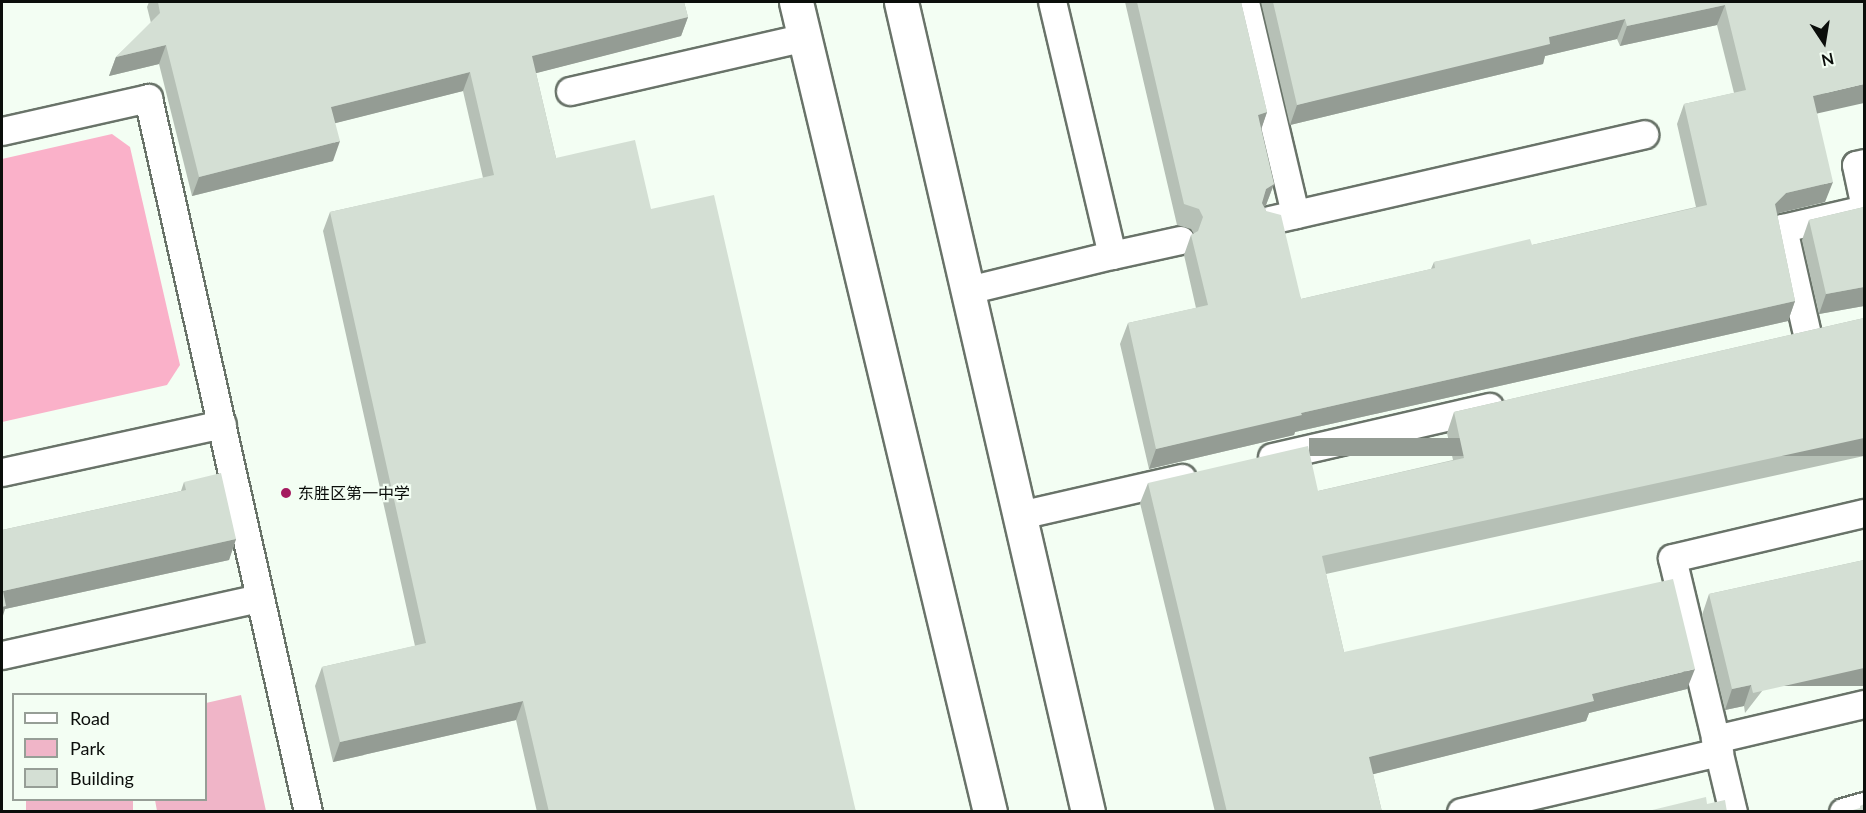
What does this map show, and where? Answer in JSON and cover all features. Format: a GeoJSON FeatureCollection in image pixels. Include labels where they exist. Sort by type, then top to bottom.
{"type":"FeatureCollection","features":[{"type":"Feature","properties":{"kind":"street"},"geometry":{"type":"LineString","coordinates":[[796,2],[990,812]]}},
{"type":"Feature","properties":{"kind":"street"},"geometry":{"type":"LineString","coordinates":[[901,2],[1088,812]]}},
{"type":"Feature","properties":{"kind":"lane"},"geometry":{"type":"LineString","coordinates":[[1052,2],[1112,255]]}},
{"type":"Feature","properties":{"kind":"lane"},"geometry":{"type":"LineString","coordinates":[[1245,2],[1282,217],[1644,134]]}},
{"type":"Feature","properties":{"kind":"lane"},"geometry":{"type":"LineString","coordinates":[[570,92],[805,37]]}},
{"type":"Feature","properties":{"kind":"lane"},"geometry":{"type":"LineString","coordinates":[[2,131],[148,98],[308,812]]}},
{"type":"Feature","properties":{"kind":"lane"},"geometry":{"type":"LineString","coordinates":[[1864,163],[1856,165],[1864,203]]}},
{"type":"Feature","properties":{"kind":"lane"},"geometry":{"type":"LineString","coordinates":[[1806,334],[1783,228],[1864,209]]}},
{"type":"Feature","properties":{"kind":"lane"},"geometry":{"type":"LineString","coordinates":[[968,290],[1180,240]]}},
{"type":"Feature","properties":{"kind":"lane"},"geometry":{"type":"LineString","coordinates":[[1251,462],[1517,400]]}},
{"type":"Feature","properties":{"kind":"lane"},"geometry":{"type":"LineString","coordinates":[[2,472],[222,424]]}},
{"type":"Feature","properties":{"kind":"lane"},"geometry":{"type":"LineString","coordinates":[[1020,515],[1205,472]]}},
{"type":"Feature","properties":{"kind":"lane"},"geometry":{"type":"LineString","coordinates":[[1733,812],[1717,745],[1666,582],[1672,558],[1864,513]]}},
{"type":"Feature","properties":{"kind":"lane"},"geometry":{"type":"LineString","coordinates":[[2,655],[260,598]]}},
{"type":"Feature","properties":{"kind":"lane"},"geometry":{"type":"LineString","coordinates":[[1461,812],[1864,704]]}},
{"type":"Feature","properties":{"kind":"lane"},"geometry":{"type":"LineString","coordinates":[[1843,812],[1864,806]]}},
{"type":"Feature","properties":{"kind":"green space"},"geometry":{"type":"Polygon","coordinates":[[[241,695],[266,811],[157,811],[155,801],[207,801],[207,703],[241,695]]]}},
{"type":"Feature","properties":{"kind":"green space"},"geometry":{"type":"Polygon","coordinates":[[[26,801],[133,801],[133,811],[26,811],[26,801]]]}},
{"type":"Feature","properties":{"kind":"shaded area"},"geometry":{"type":"Polygon","coordinates":[[[112,134],[130,147],[180,365],[167,385],[2,422],[2,159],[112,134]]]}},
{"type":"Feature","properties":{"kind":"building"},"geometry":{"type":"Polygon","coordinates":[[[158,2],[684,2],[688,17],[532,56],[556,158],[635,140],[651,209],[714,195],[856,812],[549,812],[523,701],[340,742],[322,667],[426,643],[330,212],[494,175],[470,72],[331,107],[340,141],[199,177],[166,45],[116,57],[160,13],[158,2]]]}},
{"type":"Feature","properties":{"kind":"building"},"geometry":{"type":"Polygon","coordinates":[[[1137,2],[1241,2],[1267,112],[1258,115],[1274,184],[1266,189],[1262,203],[1266,211],[1281,215],[1301,299],[1435,268],[1434,262],[1530,239],[1532,245],[1707,205],[1684,104],[1746,90],[1725,5],[1627,26],[1625,19],[1549,37],[1550,44],[1297,105],[1273,2],[1864,2],[1864,84],[1813,96],[1833,182],[1786,193],[1775,204],[1795,301],[1301,413],[1302,415],[1156,449],[1128,323],[1208,305],[1191,235],[1198,231],[1203,217],[1199,209],[1184,204],[1137,2]]]}},
{"type":"Feature","properties":{"kind":"building"},"geometry":{"type":"Polygon","coordinates":[[[1864,207],[1864,287],[1826,294],[1809,220],[1864,207]]]}},
{"type":"Feature","properties":{"kind":"building"},"geometry":{"type":"Polygon","coordinates":[[[1864,318],[1864,438],[1322,556],[1344,652],[1673,579],[1695,669],[1592,694],[1594,701],[1369,757],[1382,812],[1227,812],[1148,483],[1308,446],[1318,491],[1464,458],[1454,412],[1864,318]]]}},
{"type":"Feature","properties":{"kind":"building"},"geometry":{"type":"Polygon","coordinates":[[[221,473],[236,539],[3,591],[6,606],[2,607],[2,530],[186,490],[184,482],[221,473]]]}},
{"type":"Feature","properties":{"kind":"building"},"geometry":{"type":"Polygon","coordinates":[[[1864,560],[1864,668],[1753,693],[1751,685],[1732,689],[1709,594],[1864,560]]]}},
{"type":"Feature","properties":{"kind":"building"},"geometry":{"type":"Polygon","coordinates":[[[1706,797],[1707,804],[1725,800],[1727,812],[1644,812],[1706,797]]]}},
{"type":"Feature","properties":{"kind":"building"},"geometry":{"type":"Polygon","coordinates":[[[1864,804],[1864,812],[1846,812],[1860,808],[1864,804]]]}},
{"type":"Feature","properties":{"kind":"place","name":"东胜区第一中学"},"geometry":{"type":"Point","coordinates":[286,493]}}]}
